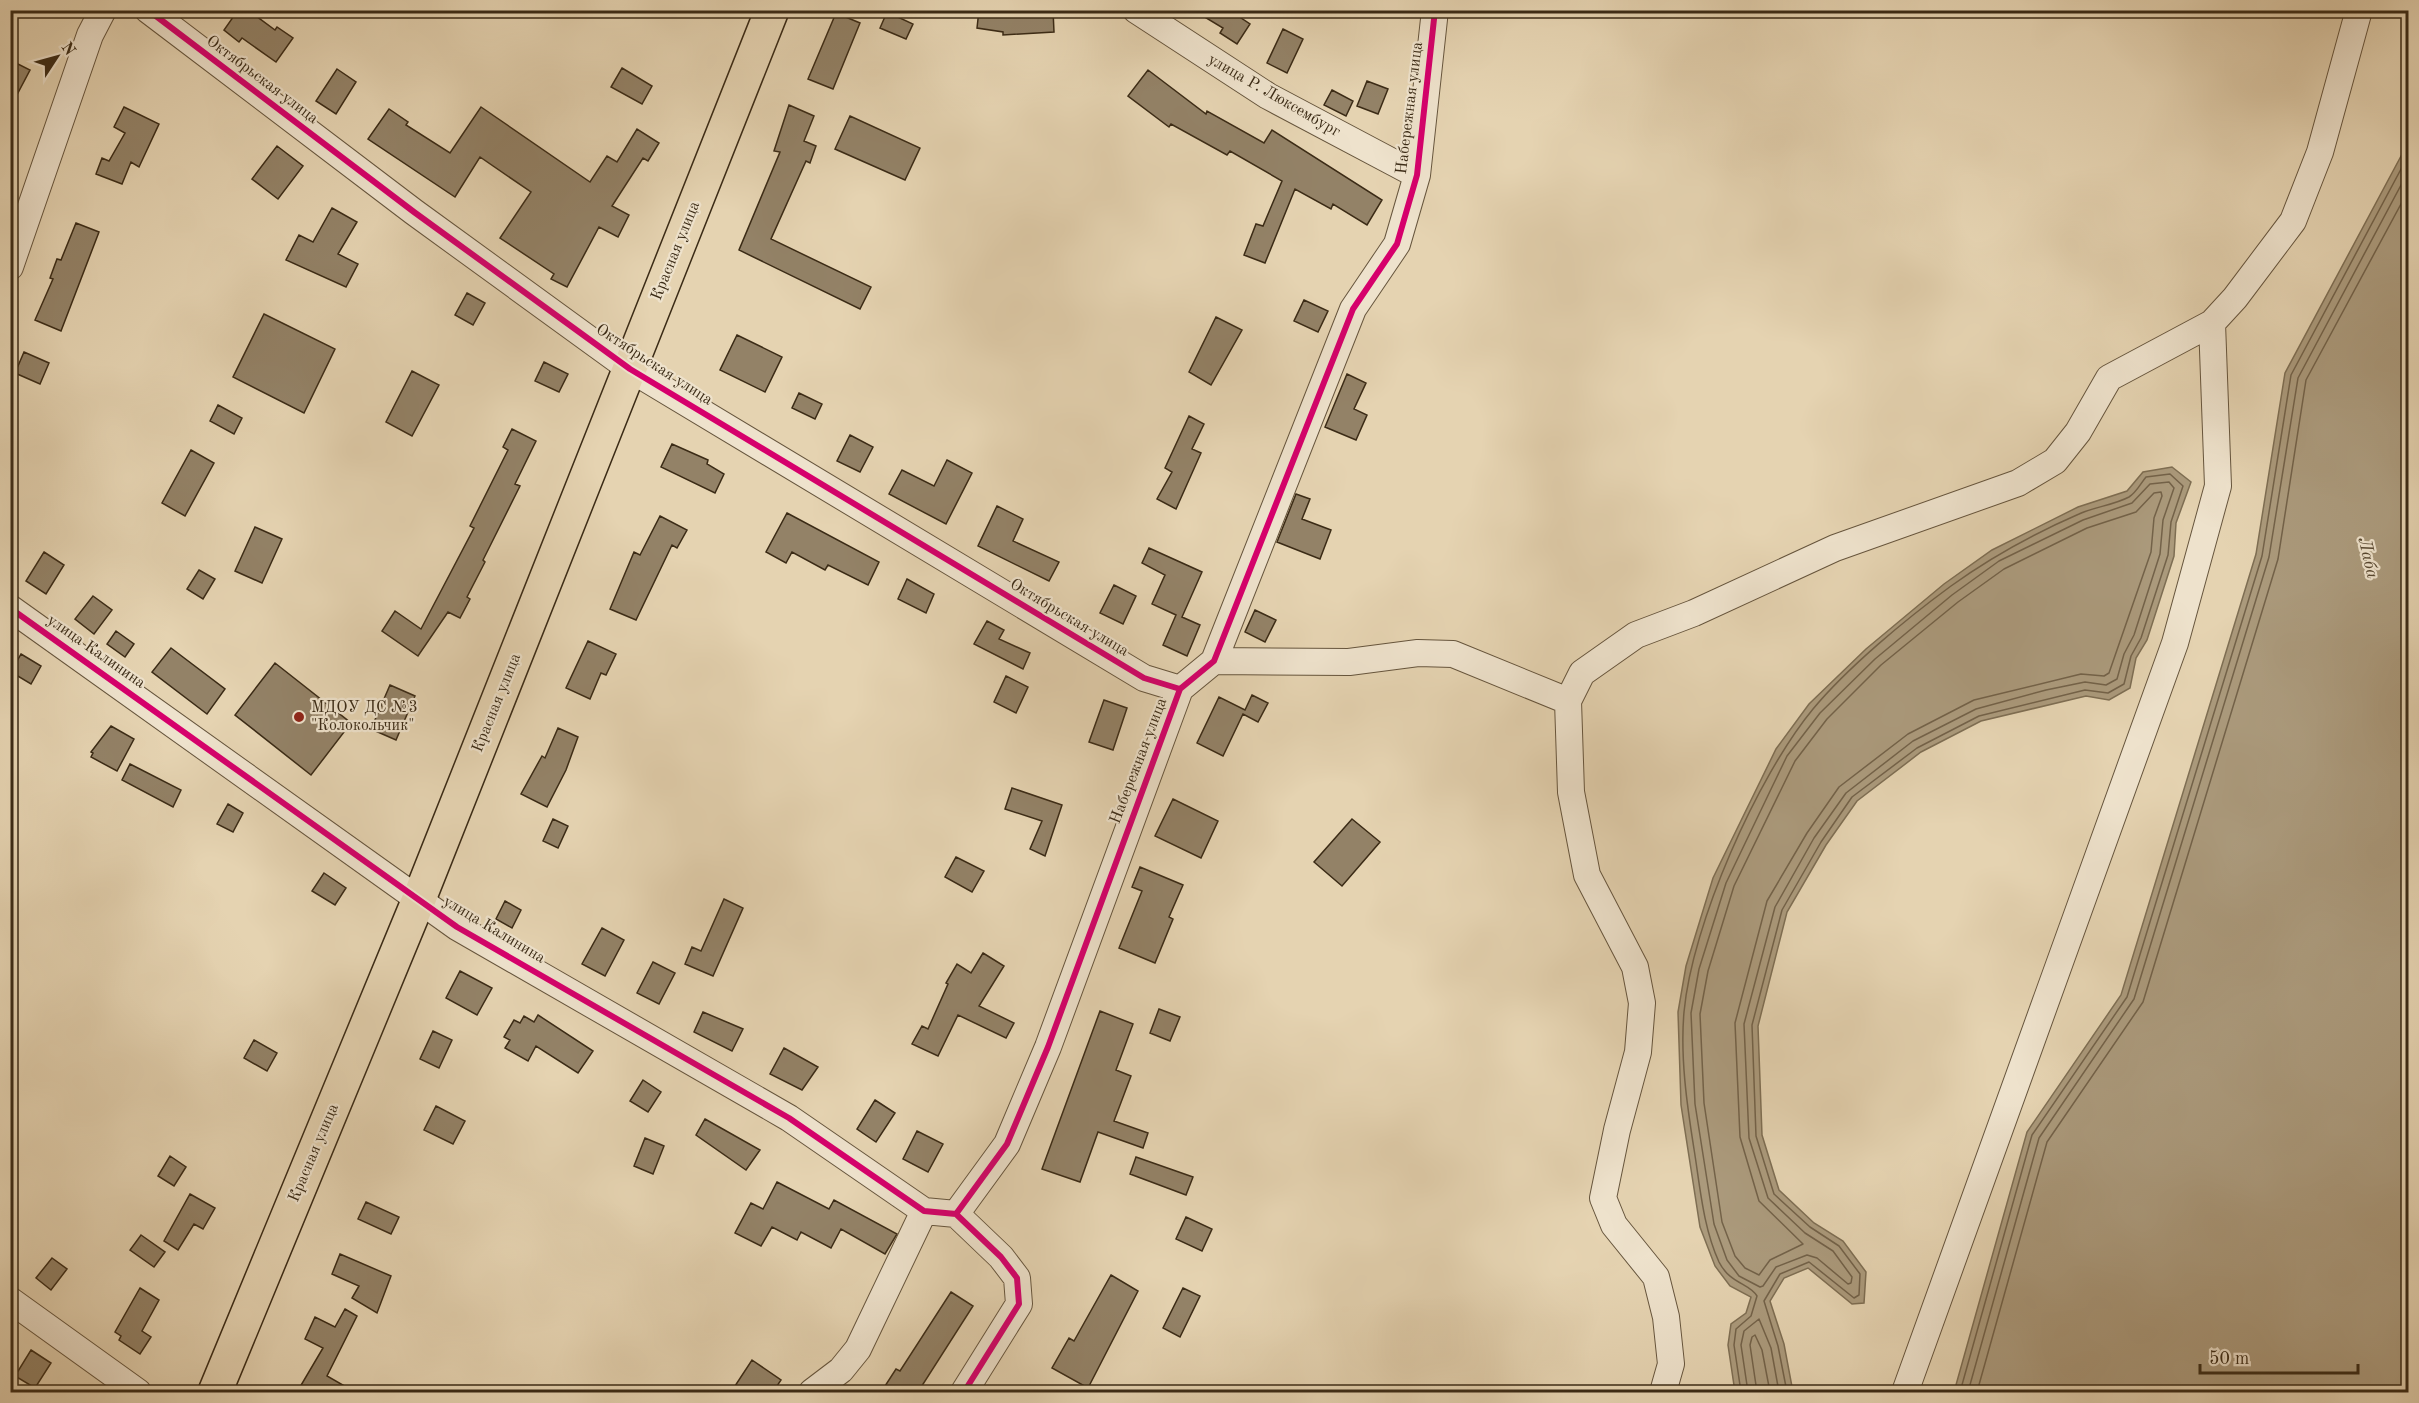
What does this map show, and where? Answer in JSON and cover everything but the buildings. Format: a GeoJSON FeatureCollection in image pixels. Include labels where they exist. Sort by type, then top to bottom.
{"type":"FeatureCollection","features":[{"type":"Feature","properties":{"kind":"main road","name":"Красная улица"},"geometry":{"type":"LineString","coordinates":[[214,1392],[419,899],[772,10]]}},
{"type":"Feature","properties":{"kind":"street"},"geometry":{"type":"LineString","coordinates":[[10,267],[90,34],[102,10]]}},
{"type":"Feature","properties":{"kind":"street","name":"Октябрьская улица"},"geometry":{"type":"LineString","coordinates":[[148,10],[414,212],[630,369],[1144,678],[1180,689]]}},
{"type":"Feature","properties":{"kind":"street","name":"улица Р. Люксембург"},"geometry":{"type":"LineString","coordinates":[[1136,10],[1268,96],[1417,175]]}},
{"type":"Feature","properties":{"kind":"street","name":"Набережная улица"},"geometry":{"type":"LineString","coordinates":[[956,1214],[1007,1144],[1048,1047],[1180,689],[1214,661],[1353,309],[1397,244],[1417,175],[1435,10]]}},
{"type":"Feature","properties":{"kind":"street"},"geometry":{"type":"LineString","coordinates":[[1663,1392],[1671,1364],[1666,1317],[1656,1277],[1614,1225],[1603,1198],[1617,1130],[1638,1052],[1642,1003],[1635,967],[1587,875],[1570,792],[1568,700],[1582,673],[1636,635],[1694,613],[1835,548],[2018,483],[2055,461],[2078,432],[2109,378],[2212,323],[2235,298],[2293,221],[2320,152],[2359,10]]}},
{"type":"Feature","properties":{"kind":"street"},"geometry":{"type":"LineString","coordinates":[[1905,1392],[2175,643],[2218,486],[2212,323]]}},
{"type":"Feature","properties":{"kind":"street","name":"улица Калинина"},"geometry":{"type":"LineString","coordinates":[[10,608],[457,927],[789,1118],[924,1211],[956,1214]]}},
{"type":"Feature","properties":{"kind":"street"},"geometry":{"type":"LineString","coordinates":[[1214,661],[1349,662],[1418,653],[1453,654],[1568,700]]}},
{"type":"Feature","properties":{"kind":"street"},"geometry":{"type":"LineString","coordinates":[[812,1392],[841,1370],[858,1349],[924,1211]]}},
{"type":"Feature","properties":{"kind":"street"},"geometry":{"type":"LineString","coordinates":[[956,1214],[1001,1257],[1017,1278],[1019,1304],[964,1392]]}},
{"type":"Feature","properties":{"kind":"street"},"geometry":{"type":"LineString","coordinates":[[10,1300],[138,1392]]}},
{"type":"Feature","properties":{"kind":"water","name":"Лаба"},"geometry":{"type":"Polygon","coordinates":[[[2408,143],[2408,1392],[1954,1392],[2027,1132],[2121,995],[2256,554],[2285,373],[2408,143]]]}},
{"type":"Feature","properties":{"kind":"water"},"geometry":{"type":"Polygon","coordinates":[[[2172,467],[2191,482],[2176,523],[2174,556],[2147,640],[2136,658],[2130,688],[2109,700],[2086,696],[1981,721],[1921,752],[1857,801],[1826,845],[1787,912],[1758,1026],[1762,1135],[1779,1190],[1814,1223],[1843,1241],[1866,1272],[1864,1303],[1852,1304],[1808,1268],[1784,1278],[1770,1301],[1784,1344],[1793,1392],[1735,1392],[1728,1345],[1731,1324],[1746,1313],[1751,1297],[1730,1286],[1715,1266],[1700,1227],[1681,1105],[1678,1012],[1686,966],[1713,878],[1776,749],[1809,704],[1866,649],[1944,584],[1992,550],[2078,507],[2127,491],[2143,472],[2172,467]]]}},
{"type":"Feature","properties":{"kind":"cycle path"},"geometry":{"type":"LineString","coordinates":[[148,10],[414,212],[630,369],[1144,678],[1180,689]]}},
{"type":"Feature","properties":{"kind":"cycle path"},"geometry":{"type":"LineString","coordinates":[[964,1392],[1019,1304],[1017,1278],[1001,1257],[956,1214],[1007,1144],[1048,1047],[1180,689],[1214,661],[1353,309],[1397,244],[1417,175],[1435,10]]}},
{"type":"Feature","properties":{"kind":"cycle path"},"geometry":{"type":"LineString","coordinates":[[10,608],[457,927],[789,1118],[924,1211],[956,1214]]}},
{"type":"Feature","properties":{"kind":"place","name":"МДОУ ДС №3 \"Колокольчик\""},"geometry":{"type":"Point","coordinates":[299,717]}}]}
